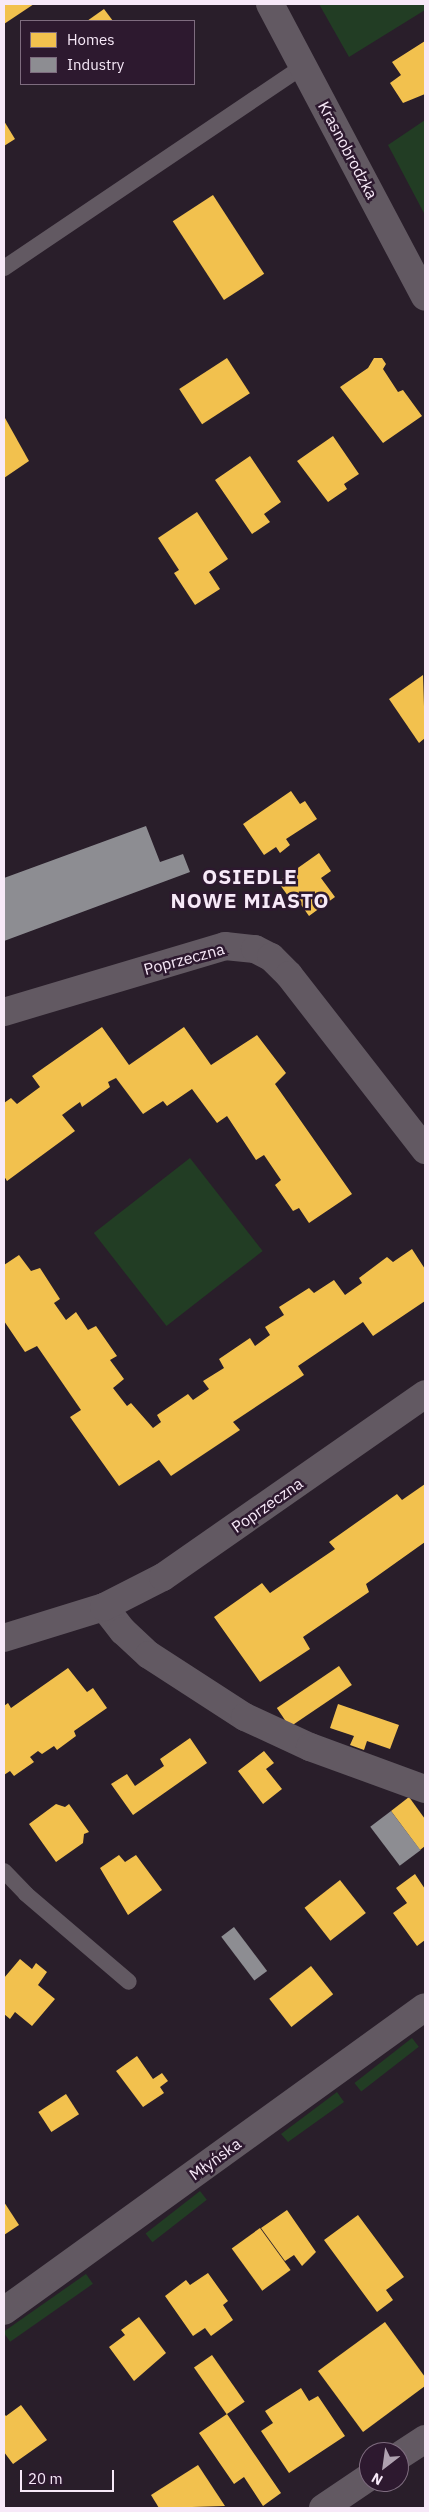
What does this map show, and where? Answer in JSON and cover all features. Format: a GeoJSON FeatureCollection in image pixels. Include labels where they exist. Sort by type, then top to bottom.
{"type":"FeatureCollection","features":[{"type":"Feature","properties":{"kind":"street","name":"Krasnobrodzka"},"geometry":{"type":"LineString","coordinates":[[270,4],[425,298]]}},
{"type":"Feature","properties":{"kind":"street","name":"Poprzeczna"},"geometry":{"type":"LineString","coordinates":[[4,1012],[225,946],[255,949],[271,957],[290,975],[425,1150]]}},
{"type":"Feature","properties":{"kind":"street","name":"Poprzeczna"},"geometry":{"type":"LineString","coordinates":[[4,1638],[104,1607],[163,1577],[425,1394]]}},
{"type":"Feature","properties":{"kind":"street"},"geometry":{"type":"LineString","coordinates":[[104,1607],[129,1637],[157,1661],[246,1717],[310,1748],[424,1785]]}},
{"type":"Feature","properties":{"kind":"street","name":"Młyńska"},"geometry":{"type":"LineString","coordinates":[[4,2311],[425,2007]]}},
{"type":"Feature","properties":{"kind":"street"},"geometry":{"type":"LineString","coordinates":[[409,2449],[425,2439]]}},
{"type":"Feature","properties":{"kind":"street"},"geometry":{"type":"LineString","coordinates":[[323,2508],[359,2484]]}},
{"type":"Feature","properties":{"kind":"lane"},"geometry":{"type":"LineString","coordinates":[[4,268],[304,66]]}},
{"type":"Feature","properties":{"kind":"lane"},"geometry":{"type":"LineString","coordinates":[[4,1871],[26,1894],[129,1982]]}},
{"type":"Feature","properties":{"kind":"green space"},"geometry":{"type":"Polygon","coordinates":[[[319,4],[425,4],[425,10],[349,57],[319,4]]]}},
{"type":"Feature","properties":{"kind":"green space"},"geometry":{"type":"Polygon","coordinates":[[[425,120],[425,215],[388,145],[425,120]]]}},
{"type":"Feature","properties":{"kind":"green space"},"geometry":{"type":"Polygon","coordinates":[[[190,1158],[263,1251],[167,1326],[94,1233],[190,1158]]]}},
{"type":"Feature","properties":{"kind":"green space"},"geometry":{"type":"Polygon","coordinates":[[[412,2038],[419,2047],[361,2092],[354,2083],[412,2038]]]}},
{"type":"Feature","properties":{"kind":"green space"},"geometry":{"type":"Polygon","coordinates":[[[337,2092],[344,2102],[288,2142],[281,2134],[337,2092]]]}},
{"type":"Feature","properties":{"kind":"green space"},"geometry":{"type":"Polygon","coordinates":[[[200,2191],[207,2200],[152,2242],[146,2233],[200,2191]]]}},
{"type":"Feature","properties":{"kind":"green space"},"geometry":{"type":"Polygon","coordinates":[[[86,2274],[93,2284],[10,2342],[4,2331],[86,2274]]]}},
{"type":"Feature","properties":{"kind":"building: Homes"},"geometry":{"type":"Polygon","coordinates":[[[4,4],[34,4],[4,24],[4,4]]]}},
{"type":"Feature","properties":{"kind":"building: Homes"},"geometry":{"type":"Polygon","coordinates":[[[104,9],[112,20],[88,20],[104,9]]]}},
{"type":"Feature","properties":{"kind":"building: Homes"},"geometry":{"type":"Polygon","coordinates":[[[425,41],[425,94],[403,103],[390,83],[401,75],[392,62],[425,41]]]}},
{"type":"Feature","properties":{"kind":"building: Homes"},"geometry":{"type":"Polygon","coordinates":[[[4,121],[15,139],[4,146],[4,121]]]}},
{"type":"Feature","properties":{"kind":"building: Homes"},"geometry":{"type":"Polygon","coordinates":[[[213,195],[264,274],[224,300],[173,221],[213,195]]]}},
{"type":"Feature","properties":{"kind":"building: Homes"},"geometry":{"type":"Polygon","coordinates":[[[227,358],[250,393],[202,424],[179,389],[227,358]]]}},
{"type":"Feature","properties":{"kind":"building: Homes"},"geometry":{"type":"Polygon","coordinates":[[[374,358],[382,358],[386,364],[383,369],[398,392],[403,390],[422,416],[383,443],[340,387],[368,368],[374,358]]]}},
{"type":"Feature","properties":{"kind":"building: Homes"},"geometry":{"type":"Polygon","coordinates":[[[4,419],[29,461],[4,478],[4,419]]]}},
{"type":"Feature","properties":{"kind":"building: Homes"},"geometry":{"type":"Polygon","coordinates":[[[333,436],[359,474],[344,484],[347,489],[328,502],[297,461],[333,436]]]}},
{"type":"Feature","properties":{"kind":"building: Homes"},"geometry":{"type":"Polygon","coordinates":[[[250,456],[281,502],[264,514],[270,522],[252,534],[215,480],[250,456]]]}},
{"type":"Feature","properties":{"kind":"building: Homes"},"geometry":{"type":"Polygon","coordinates":[[[197,512],[228,559],[209,572],[220,589],[195,605],[174,573],[179,570],[158,538],[197,512]]]}},
{"type":"Feature","properties":{"kind":"building: Homes"},"geometry":{"type":"Polygon","coordinates":[[[423,675],[425,738],[419,743],[389,699],[423,675]]]}},
{"type":"Feature","properties":{"kind":"building: Homes"},"geometry":{"type":"Polygon","coordinates":[[[291,791],[300,804],[305,801],[317,819],[286,839],[290,845],[280,853],[276,847],[264,855],[243,824],[291,791]]]}},
{"type":"Feature","properties":{"kind":"building: Homes"},"geometry":{"type":"Polygon","coordinates":[[[319,853],[331,871],[321,878],[335,897],[309,916],[297,899],[293,903],[278,882],[319,853]]]}},
{"type":"Feature","properties":{"kind":"building: Homes"},"geometry":{"type":"Polygon","coordinates":[[[102,1027],[129,1065],[184,1027],[211,1065],[257,1035],[286,1073],[275,1084],[352,1194],[309,1223],[299,1208],[293,1211],[275,1185],[281,1180],[264,1155],[256,1160],[227,1116],[217,1123],[192,1089],[167,1106],[163,1101],[143,1114],[116,1078],[108,1082],[110,1087],[82,1107],[80,1102],[62,1115],[75,1131],[7,1181],[4,1176],[4,1103],[11,1098],[17,1104],[40,1087],[32,1076],[102,1027]]]}},
{"type":"Feature","properties":{"kind":"building: Homes"},"geometry":{"type":"Polygon","coordinates":[[[412,1249],[425,1269],[425,1301],[373,1336],[363,1322],[298,1366],[304,1375],[233,1422],[240,1430],[171,1476],[159,1460],[119,1486],[70,1417],[81,1410],[37,1346],[25,1352],[4,1321],[4,1265],[19,1255],[31,1271],[40,1268],[60,1299],[54,1303],[66,1320],[76,1312],[88,1330],[96,1326],[117,1356],[110,1360],[124,1379],[113,1388],[127,1406],[131,1403],[153,1428],[161,1422],[157,1415],[188,1394],[193,1400],[209,1389],[203,1381],[224,1368],[219,1359],[250,1338],[255,1346],[270,1335],[265,1327],[284,1315],[279,1307],[309,1288],[314,1293],[334,1280],[345,1295],[362,1283],[359,1278],[387,1257],[393,1262],[412,1249]]]}},
{"type":"Feature","properties":{"kind":"building: Homes"},"geometry":{"type":"Polygon","coordinates":[[[425,1484],[425,1542],[366,1584],[369,1592],[303,1637],[310,1649],[260,1682],[214,1617],[262,1583],[270,1593],[335,1549],[329,1542],[397,1494],[402,1500],[425,1484]]]}},
{"type":"Feature","properties":{"kind":"building: Homes"},"geometry":{"type":"Polygon","coordinates":[[[339,1666],[352,1685],[290,1727],[277,1708],[339,1666]]]}},
{"type":"Feature","properties":{"kind":"building: Homes"},"geometry":{"type":"Polygon","coordinates":[[[68,1668],[87,1692],[93,1688],[107,1708],[74,1731],[76,1736],[57,1750],[54,1746],[42,1754],[38,1751],[30,1757],[34,1762],[14,1776],[10,1771],[4,1775],[4,1706],[8,1703],[11,1708],[68,1668]]]}},
{"type":"Feature","properties":{"kind":"building: Homes"},"geometry":{"type":"Polygon","coordinates":[[[338,1704],[399,1725],[390,1749],[367,1741],[364,1750],[350,1745],[354,1736],[330,1728],[338,1704]]]}},
{"type":"Feature","properties":{"kind":"building: Homes"},"geometry":{"type":"Polygon","coordinates":[[[190,1738],[207,1763],[133,1815],[111,1784],[127,1774],[135,1786],[164,1766],[160,1759],[190,1738]]]}},
{"type":"Feature","properties":{"kind":"building: Homes"},"geometry":{"type":"Polygon","coordinates":[[[264,1751],[274,1763],[266,1769],[282,1789],[263,1804],[238,1771],[264,1751]]]}},
{"type":"Feature","properties":{"kind":"building: Homes"},"geometry":{"type":"Polygon","coordinates":[[[409,1797],[425,1819],[425,1846],[420,1850],[391,1811],[409,1797]]]}},
{"type":"Feature","properties":{"kind":"building: Homes"},"geometry":{"type":"Polygon","coordinates":[[[56,1804],[65,1807],[69,1804],[89,1832],[84,1834],[83,1843],[56,1862],[29,1824],[56,1804]]]}},
{"type":"Feature","properties":{"kind":"building: Homes"},"geometry":{"type":"Polygon","coordinates":[[[119,1855],[125,1862],[136,1855],[162,1890],[128,1915],[100,1868],[119,1855]]]}},
{"type":"Feature","properties":{"kind":"building: Homes"},"geometry":{"type":"Polygon","coordinates":[[[415,1874],[425,1889],[425,1940],[417,1946],[393,1913],[407,1903],[396,1888],[415,1874]]]}},
{"type":"Feature","properties":{"kind":"building: Homes"},"geometry":{"type":"Polygon","coordinates":[[[340,1880],[366,1913],[330,1941],[305,1908],[340,1880]]]}},
{"type":"Feature","properties":{"kind":"building: Homes"},"geometry":{"type":"Polygon","coordinates":[[[20,1959],[32,1969],[36,1963],[47,1972],[38,1985],[55,1999],[32,2026],[15,2012],[10,2019],[4,2014],[4,1978],[20,1959]]]}},
{"type":"Feature","properties":{"kind":"building: Homes"},"geometry":{"type":"Polygon","coordinates":[[[311,1966],[333,1994],[291,2027],[269,1999],[311,1966]]]}},
{"type":"Feature","properties":{"kind":"building: Homes"},"geometry":{"type":"Polygon","coordinates":[[[137,2056],[153,2079],[162,2073],[168,2081],[160,2087],[164,2093],[143,2107],[116,2071],[137,2056]]]}},
{"type":"Feature","properties":{"kind":"building: Homes"},"geometry":{"type":"Polygon","coordinates":[[[66,2094],[79,2114],[51,2132],[38,2112],[66,2094]]]}},
{"type":"Feature","properties":{"kind":"building: Homes"},"geometry":{"type":"Polygon","coordinates":[[[4,2202],[19,2225],[4,2235],[4,2202]]]}},
{"type":"Feature","properties":{"kind":"building: Homes"},"geometry":{"type":"Polygon","coordinates":[[[287,2210],[316,2252],[302,2266],[294,2255],[285,2261],[261,2228],[287,2210]]]}},
{"type":"Feature","properties":{"kind":"building: Homes"},"geometry":{"type":"Polygon","coordinates":[[[358,2215],[404,2277],[386,2290],[393,2300],[377,2312],[324,2240],[358,2215]]]}},
{"type":"Feature","properties":{"kind":"building: Homes"},"geometry":{"type":"Polygon","coordinates":[[[260,2228],[291,2270],[262,2291],[232,2249],[260,2228]]]}},
{"type":"Feature","properties":{"kind":"building: Homes"},"geometry":{"type":"Polygon","coordinates":[[[208,2273],[228,2301],[223,2305],[233,2320],[211,2336],[205,2328],[193,2336],[165,2296],[186,2280],[190,2285],[208,2273]]]}},
{"type":"Feature","properties":{"kind":"building: Homes"},"geometry":{"type":"Polygon","coordinates":[[[139,2317],[166,2353],[134,2381],[109,2347],[125,2335],[121,2330],[139,2317]]]}},
{"type":"Feature","properties":{"kind":"building: Homes"},"geometry":{"type":"Polygon","coordinates":[[[385,2322],[425,2377],[425,2386],[363,2432],[318,2371],[385,2322]]]}},
{"type":"Feature","properties":{"kind":"building: Homes"},"geometry":{"type":"Polygon","coordinates":[[[212,2355],[245,2402],[227,2414],[194,2368],[212,2355]]]}},
{"type":"Feature","properties":{"kind":"building: Homes"},"geometry":{"type":"Polygon","coordinates":[[[301,2388],[309,2401],[318,2396],[345,2436],[289,2473],[261,2431],[273,2423],[265,2411],[301,2388]]]}},
{"type":"Feature","properties":{"kind":"building: Homes"},"geometry":{"type":"Polygon","coordinates":[[[21,2405],[47,2440],[13,2464],[4,2452],[4,2414],[6,2416],[21,2405]]]}},
{"type":"Feature","properties":{"kind":"building: Homes"},"geometry":{"type":"Polygon","coordinates":[[[227,2414],[281,2493],[263,2506],[244,2477],[234,2484],[199,2433],[227,2414]]]}},
{"type":"Feature","properties":{"kind":"building: Homes"},"geometry":{"type":"Polygon","coordinates":[[[198,2465],[225,2506],[159,2508],[151,2495],[198,2465]]]}},
{"type":"Feature","properties":{"kind":"building: Industry"},"geometry":{"type":"Polygon","coordinates":[[[146,826],[160,862],[183,854],[190,872],[4,941],[4,878],[146,826]]]}},
{"type":"Feature","properties":{"kind":"building: Industry"},"geometry":{"type":"Polygon","coordinates":[[[391,1811],[420,1850],[400,1866],[370,1827],[391,1811]]]}},
{"type":"Feature","properties":{"kind":"building: Industry"},"geometry":{"type":"Polygon","coordinates":[[[234,1927],[267,1971],[254,1981],[221,1937],[234,1927]]]}},
{"type":"Feature","properties":{"kind":"district","name":"OSIEDLE NOWE MIASTO"},"geometry":{"type":"Point","coordinates":[250,888]}}]}
